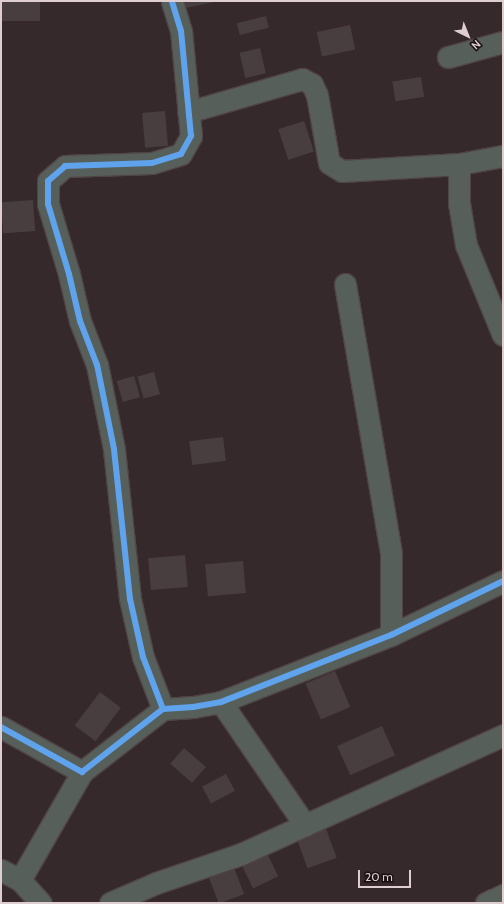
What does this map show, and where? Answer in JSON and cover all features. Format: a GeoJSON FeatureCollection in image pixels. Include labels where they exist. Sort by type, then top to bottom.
{"type":"FeatureCollection","features":[{"type":"Feature","properties":{"kind":"street"},"geometry":{"type":"LineString","coordinates":[[164,709],[143,657],[130,600],[114,449],[97,365],[80,321],[48,204],[48,180],[65,166],[152,163],[181,154],[191,136],[181,31],[172,1]]}},
{"type":"Feature","properties":{"kind":"street"},"geometry":{"type":"LineString","coordinates":[[448,57],[503,42]]}},
{"type":"Feature","properties":{"kind":"street"},"geometry":{"type":"LineString","coordinates":[[188,112],[302,78],[312,84],[317,95],[329,162],[342,171],[459,164],[503,156]]}},
{"type":"Feature","properties":{"kind":"street"},"geometry":{"type":"LineString","coordinates":[[459,164],[459,203],[466,245],[503,335]]}},
{"type":"Feature","properties":{"kind":"street"},"geometry":{"type":"LineString","coordinates":[[345,284],[391,554],[391,635]]}},
{"type":"Feature","properties":{"kind":"street"},"geometry":{"type":"LineString","coordinates":[[20,880],[82,772],[164,709],[193,707],[221,702],[391,635],[503,581]]}},
{"type":"Feature","properties":{"kind":"street"},"geometry":{"type":"LineString","coordinates":[[221,702],[305,825]]}},
{"type":"Feature","properties":{"kind":"street"},"geometry":{"type":"LineString","coordinates":[[1,726],[82,772]]}},
{"type":"Feature","properties":{"kind":"street"},"geometry":{"type":"LineString","coordinates":[[110,903],[156,883],[241,854],[503,735]]}},
{"type":"Feature","properties":{"kind":"street"},"geometry":{"type":"LineString","coordinates":[[1,870],[20,880],[41,903]]}},
{"type":"Feature","properties":{"kind":"street"},"geometry":{"type":"LineString","coordinates":[[486,903],[503,895]]}},
{"type":"Feature","properties":{"kind":"building"},"geometry":{"type":"Polygon","coordinates":[[[1,1],[40,1],[40,21],[1,21],[1,1]]]}},
{"type":"Feature","properties":{"kind":"building"},"geometry":{"type":"Polygon","coordinates":[[[179,1],[214,1],[214,2],[181,9],[179,1]]]}},
{"type":"Feature","properties":{"kind":"building"},"geometry":{"type":"Polygon","coordinates":[[[266,16],[269,28],[240,35],[237,23],[266,16]]]}},
{"type":"Feature","properties":{"kind":"building"},"geometry":{"type":"Polygon","coordinates":[[[350,25],[355,49],[322,57],[317,32],[350,25]]]}},
{"type":"Feature","properties":{"kind":"building"},"geometry":{"type":"Polygon","coordinates":[[[260,48],[266,73],[245,78],[240,53],[260,48]]]}},
{"type":"Feature","properties":{"kind":"building"},"geometry":{"type":"Polygon","coordinates":[[[421,77],[424,97],[395,101],[392,82],[421,77]]]}},
{"type":"Feature","properties":{"kind":"building"},"geometry":{"type":"Polygon","coordinates":[[[165,111],[168,146],[145,148],[142,113],[165,111]]]}},
{"type":"Feature","properties":{"kind":"building"},"geometry":{"type":"Polygon","coordinates":[[[304,121],[314,151],[288,160],[278,129],[304,121]]]}},
{"type":"Feature","properties":{"kind":"building"},"geometry":{"type":"Polygon","coordinates":[[[33,200],[35,231],[3,233],[1,202],[33,200]]]}},
{"type":"Feature","properties":{"kind":"building"},"geometry":{"type":"Polygon","coordinates":[[[154,372],[160,394],[144,399],[138,376],[154,372]]]}},
{"type":"Feature","properties":{"kind":"building"},"geometry":{"type":"Polygon","coordinates":[[[134,376],[140,397],[123,402],[117,381],[134,376]]]}},
{"type":"Feature","properties":{"kind":"building"},"geometry":{"type":"Polygon","coordinates":[[[223,437],[226,461],[192,465],[189,441],[223,437]]]}},
{"type":"Feature","properties":{"kind":"building"},"geometry":{"type":"Polygon","coordinates":[[[185,555],[188,587],[151,590],[148,558],[185,555]]]}},
{"type":"Feature","properties":{"kind":"building"},"geometry":{"type":"Polygon","coordinates":[[[243,561],[246,593],[208,596],[205,564],[243,561]]]}},
{"type":"Feature","properties":{"kind":"building"},"geometry":{"type":"Polygon","coordinates":[[[335,671],[350,707],[321,719],[306,684],[335,671]]]}},
{"type":"Feature","properties":{"kind":"building"},"geometry":{"type":"Polygon","coordinates":[[[100,692],[121,708],[95,741],[75,726],[100,692]]]}},
{"type":"Feature","properties":{"kind":"building"},"geometry":{"type":"Polygon","coordinates":[[[382,726],[395,755],[350,775],[337,746],[382,726]]]}},
{"type":"Feature","properties":{"kind":"building"},"geometry":{"type":"Polygon","coordinates":[[[184,748],[206,767],[192,783],[170,764],[184,748]]]}},
{"type":"Feature","properties":{"kind":"building"},"geometry":{"type":"Polygon","coordinates":[[[226,774],[235,791],[211,803],[202,787],[226,774]]]}},
{"type":"Feature","properties":{"kind":"building"},"geometry":{"type":"Polygon","coordinates":[[[324,823],[337,858],[308,868],[295,834],[324,823]]]}},
{"type":"Feature","properties":{"kind":"building"},"geometry":{"type":"Polygon","coordinates":[[[266,851],[278,876],[253,888],[241,863],[266,851]]]}},
{"type":"Feature","properties":{"kind":"building"},"geometry":{"type":"Polygon","coordinates":[[[233,865],[244,894],[219,903],[208,875],[233,865]]]}},
{"type":"Feature","properties":{"kind":"cycle path"},"geometry":{"type":"LineString","coordinates":[[163,709],[143,657],[130,599],[114,449],[97,365],[80,321],[69,274],[48,204],[48,181],[65,166],[152,163],[181,154],[191,136],[181,31],[172,1]]}},
{"type":"Feature","properties":{"kind":"cycle path"},"geometry":{"type":"LineString","coordinates":[[1,727],[82,772],[163,709],[193,707],[221,702],[391,635],[503,581]]}}]}
